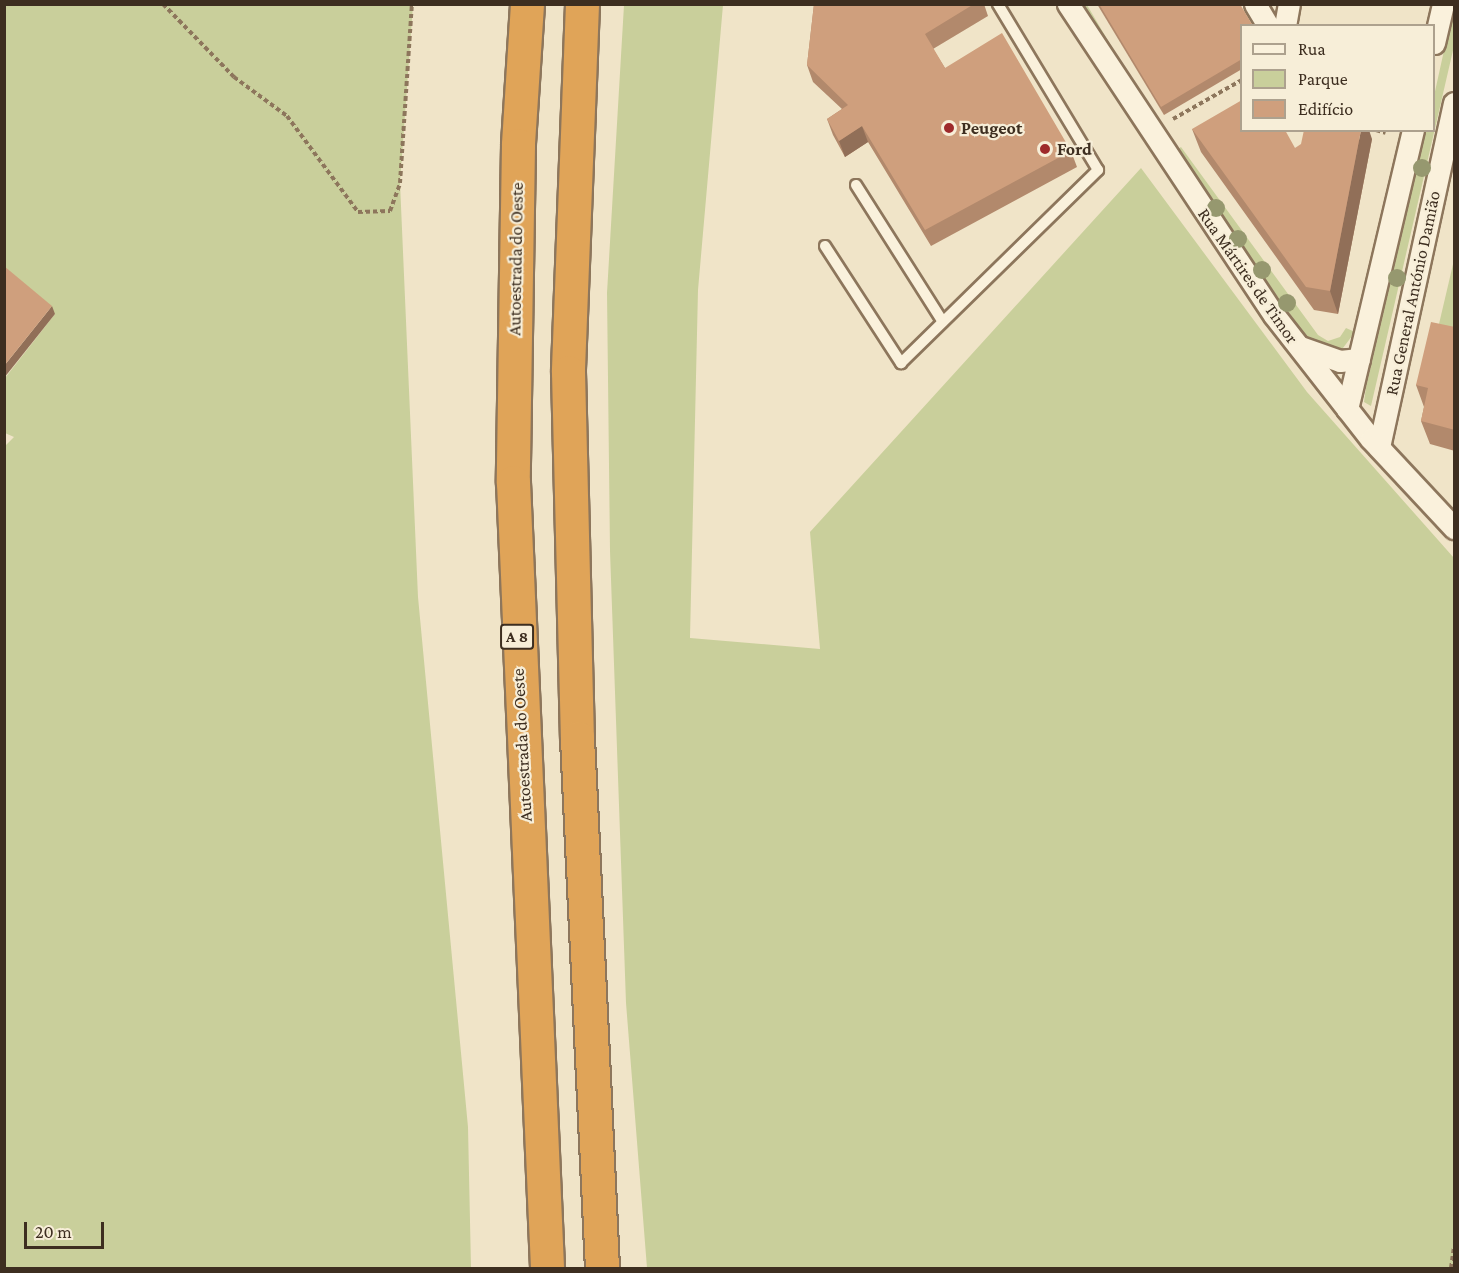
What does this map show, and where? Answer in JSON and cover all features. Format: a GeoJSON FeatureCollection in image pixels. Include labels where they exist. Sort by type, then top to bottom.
{"type":"FeatureCollection","features":[{"type":"Feature","properties":{"kind":"highway","name":"Autoestrada do Oeste"},"geometry":{"type":"LineString","coordinates":[[527,4],[517,179],[513,482],[547,1269]]}},
{"type":"Feature","properties":{"kind":"highway"},"geometry":{"type":"LineString","coordinates":[[582,4],[568,372],[577,738],[602,1269]]}},
{"type":"Feature","properties":{"kind":"street","name":"Rua Mártires de Timor"},"geometry":{"type":"LineString","coordinates":[[1068,4],[1160,149],[1297,345],[1379,447],[1455,528]]}},
{"type":"Feature","properties":{"kind":"street"},"geometry":{"type":"LineString","coordinates":[[1255,4],[1267,24]]}},
{"type":"Feature","properties":{"kind":"street"},"geometry":{"type":"LineString","coordinates":[[1285,24],[1289,4]]}},
{"type":"Feature","properties":{"kind":"street"},"geometry":{"type":"LineString","coordinates":[[1435,39],[1443,4]]}},
{"type":"Feature","properties":{"kind":"street","name":"Rua General António Damião"},"geometry":{"type":"LineString","coordinates":[[1379,447],[1447,173],[1455,103]]}},
{"type":"Feature","properties":{"kind":"street","name":"Rua General António Damião"},"geometry":{"type":"LineString","coordinates":[[1347,409],[1413,132]]}},
{"type":"Feature","properties":{"kind":"street"},"geometry":{"type":"LineString","coordinates":[[1297,345],[1340,361],[1359,359]]}},
{"type":"Feature","properties":{"kind":"lane"},"geometry":{"type":"LineString","coordinates":[[825,246],[901,363],[1098,170],[998,4]]}},
{"type":"Feature","properties":{"kind":"lane"},"geometry":{"type":"LineString","coordinates":[[856,185],[943,322]]}},
{"type":"Feature","properties":{"kind":"path"},"geometry":{"type":"LineString","coordinates":[[163,4],[234,77],[287,116],[358,212],[390,211],[400,183],[412,4]]}},
{"type":"Feature","properties":{"kind":"path"},"geometry":{"type":"LineString","coordinates":[[1161,124],[1240,81]]}},
{"type":"Feature","properties":{"kind":"path"},"geometry":{"type":"LineString","coordinates":[[1451,1269],[1455,1247]]}},
{"type":"Feature","properties":{"kind":"green space"},"geometry":{"type":"Polygon","coordinates":[[[5,5],[413,5],[400,183],[418,597],[468,1127],[471,1268],[5,1268],[4,447],[14,437],[5,433],[5,378],[55,314],[5,272],[5,5]]]}},
{"type":"Feature","properties":{"kind":"green space"},"geometry":{"type":"Polygon","coordinates":[[[624,5],[723,5],[698,290],[690,638],[820,649],[810,532],[1141,168],[1307,392],[1454,558],[1454,1268],[647,1268],[626,1003],[610,551],[607,293],[624,5]]]}},
{"type":"Feature","properties":{"kind":"green space"},"geometry":{"type":"Polygon","coordinates":[[[1079,5],[1087,5],[1153,117],[1079,5]]]}},
{"type":"Feature","properties":{"kind":"green space"},"geometry":{"type":"Polygon","coordinates":[[[1454,5],[1454,46],[1435,128],[1435,91],[1454,5]]]}},
{"type":"Feature","properties":{"kind":"green space"},"geometry":{"type":"Polygon","coordinates":[[[1426,132],[1434,132],[1371,406],[1364,402],[1426,132]]]}},
{"type":"Feature","properties":{"kind":"green space"},"geometry":{"type":"Polygon","coordinates":[[[1181,147],[1318,335],[1328,341],[1340,337],[1346,328],[1355,332],[1343,348],[1335,352],[1310,342],[1174,152],[1181,147]]]}},
{"type":"Feature","properties":{"kind":"green space"},"geometry":{"type":"Polygon","coordinates":[[[1454,260],[1454,346],[1435,341],[1454,260]]]}},
{"type":"Feature","properties":{"kind":"building","name":"Peugeot"},"geometry":{"type":"Polygon","coordinates":[[[814,4],[974,4],[925,34],[945,68],[1002,33],[1071,151],[925,230],[862,126],[839,141],[827,119],[848,105],[807,65],[814,4]]]}},
{"type":"Feature","properties":{"kind":"building"},"geometry":{"type":"Polygon","coordinates":[[[1099,4],[1240,4],[1252,24],[1240,24],[1240,60],[1161,107],[1099,4]]]}},
{"type":"Feature","properties":{"kind":"building"},"geometry":{"type":"Polygon","coordinates":[[[1240,101],[1240,132],[1286,132],[1295,148],[1301,144],[1304,132],[1361,132],[1330,291],[1306,287],[1192,129],[1240,101]]]}},
{"type":"Feature","properties":{"kind":"building"},"geometry":{"type":"Polygon","coordinates":[[[4,266],[52,306],[4,366],[4,266]]]}},
{"type":"Feature","properties":{"kind":"building"},"geometry":{"type":"Polygon","coordinates":[[[1431,322],[1455,327],[1455,430],[1421,421],[1428,388],[1416,385],[1431,322]]]}},
{"type":"Feature","properties":{"kind":"place","name":"Peugeot"},"geometry":{"type":"Point","coordinates":[949,128]}},
{"type":"Feature","properties":{"kind":"place","name":"Ford"},"geometry":{"type":"Point","coordinates":[1045,149]}}]}
